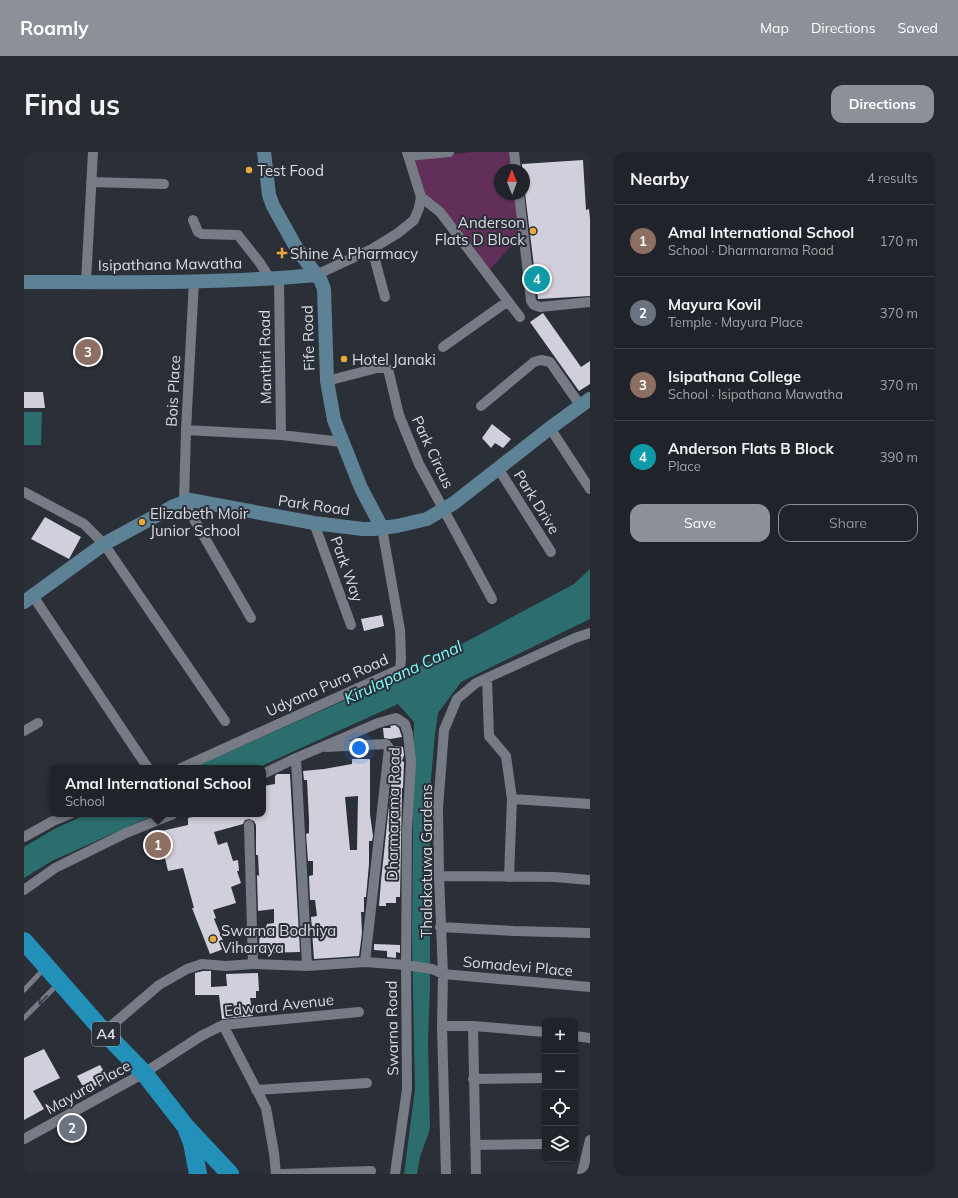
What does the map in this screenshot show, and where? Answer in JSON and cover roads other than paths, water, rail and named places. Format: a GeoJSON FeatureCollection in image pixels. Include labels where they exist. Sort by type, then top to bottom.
{"type":"FeatureCollection","features":[{"type":"Feature","properties":{"kind":"highway","name":"A4"},"geometry":{"type":"LineString","coordinates":[[24,941],[104,1032],[144,1073],[186,1127],[230,1174]]}},
{"type":"Feature","properties":{"kind":"highway","name":"A4"},"geometry":{"type":"LineString","coordinates":[[186,1127],[192,1143],[197,1174]]}},
{"type":"Feature","properties":{"kind":"highway"},"geometry":{"type":"LineString","coordinates":[[207,1174],[219,1170],[230,1174]]}},
{"type":"Feature","properties":{"kind":"main road","name":"Fife Road"},"geometry":{"type":"LineString","coordinates":[[264,152],[269,195],[272,206],[297,249],[321,281],[324,289],[327,381],[334,420],[361,488],[382,528]]}},
{"type":"Feature","properties":{"kind":"main road","name":"Isipathana Mawatha"},"geometry":{"type":"LineString","coordinates":[[24,282],[274,279],[316,274]]}},
{"type":"Feature","properties":{"kind":"main road","name":"Park Road"},"geometry":{"type":"LineString","coordinates":[[28,599],[104,544],[144,521],[190,500],[314,523],[374,530],[427,519],[444,509],[585,402]]}},
{"type":"Feature","properties":{"kind":"street"},"geometry":{"type":"LineString","coordinates":[[86,282],[93,152]]}},
{"type":"Feature","properties":{"kind":"street"},"geometry":{"type":"LineString","coordinates":[[316,274],[372,249],[398,233],[414,220],[419,208],[421,197],[408,154],[449,152]]}},
{"type":"Feature","properties":{"kind":"street"},"geometry":{"type":"LineString","coordinates":[[514,152],[515,164]]}},
{"type":"Feature","properties":{"kind":"street"},"geometry":{"type":"LineString","coordinates":[[91,182],[164,184]]}},
{"type":"Feature","properties":{"kind":"street"},"geometry":{"type":"LineString","coordinates":[[421,197],[440,212],[520,317]]}},
{"type":"Feature","properties":{"kind":"street"},"geometry":{"type":"LineString","coordinates":[[520,200],[531,301],[534,305],[540,307],[590,302]]}},
{"type":"Feature","properties":{"kind":"street"},"geometry":{"type":"LineString","coordinates":[[194,220],[198,232],[202,234],[238,235],[274,279]]}},
{"type":"Feature","properties":{"kind":"street"},"geometry":{"type":"LineString","coordinates":[[372,249],[385,296]]}},
{"type":"Feature","properties":{"kind":"street","name":"Manthri Road"},"geometry":{"type":"LineString","coordinates":[[274,279],[281,435]]}},
{"type":"Feature","properties":{"kind":"street","name":"Bois Place"},"geometry":{"type":"LineString","coordinates":[[184,502],[186,430],[194,281]]}},
{"type":"Feature","properties":{"kind":"street"},"geometry":{"type":"LineString","coordinates":[[443,347],[508,301]]}},
{"type":"Feature","properties":{"kind":"street"},"geometry":{"type":"LineString","coordinates":[[481,406],[534,362],[541,360],[550,362],[585,402]]}},
{"type":"Feature","properties":{"kind":"street","name":"Park Circus"},"geometry":{"type":"LineString","coordinates":[[327,381],[381,367],[388,369],[399,415],[419,464],[492,599]]}},
{"type":"Feature","properties":{"kind":"street"},"geometry":{"type":"LineString","coordinates":[[550,428],[590,489]]}},
{"type":"Feature","properties":{"kind":"street"},"geometry":{"type":"LineString","coordinates":[[186,430],[281,435],[342,442]]}},
{"type":"Feature","properties":{"kind":"street","name":"Park Drive"},"geometry":{"type":"LineString","coordinates":[[498,468],[551,552]]}},
{"type":"Feature","properties":{"kind":"street"},"geometry":{"type":"LineString","coordinates":[[24,492],[84,524],[104,544],[225,721]]}},
{"type":"Feature","properties":{"kind":"street"},"geometry":{"type":"LineString","coordinates":[[184,502],[251,618]]}},
{"type":"Feature","properties":{"kind":"street","name":"Park Way"},"geometry":{"type":"LineString","coordinates":[[314,523],[351,624]]}},
{"type":"Feature","properties":{"kind":"street","name":"Udyana Pura Road"},"geometry":{"type":"LineString","coordinates":[[188,765],[400,669],[400,630],[382,528]]}},
{"type":"Feature","properties":{"kind":"street"},"geometry":{"type":"LineString","coordinates":[[28,599],[146,765]]}},
{"type":"Feature","properties":{"kind":"street","name":"Thalakotuwa Gardens"},"geometry":{"type":"LineString","coordinates":[[446,1174],[442,1026],[443,974],[438,876],[438,808],[444,730],[457,699],[476,683],[575,638],[590,633]]}},
{"type":"Feature","properties":{"kind":"street"},"geometry":{"type":"LineString","coordinates":[[487,678],[489,736],[506,756],[512,799],[509,877]]}},
{"type":"Feature","properties":{"kind":"street","name":"Dharmarama Road"},"geometry":{"type":"LineString","coordinates":[[266,773],[378,722],[396,718],[405,724],[408,734],[411,762],[407,830],[406,965]]}},
{"type":"Feature","properties":{"kind":"street"},"geometry":{"type":"LineString","coordinates":[[24,731],[38,723]]}},
{"type":"Feature","properties":{"kind":"street"},"geometry":{"type":"LineString","coordinates":[[319,748],[386,744],[389,748],[365,962]]}},
{"type":"Feature","properties":{"kind":"street"},"geometry":{"type":"LineString","coordinates":[[296,758],[307,966]]}},
{"type":"Feature","properties":{"kind":"street"},"geometry":{"type":"LineString","coordinates":[[512,799],[590,804]]}},
{"type":"Feature","properties":{"kind":"street"},"geometry":{"type":"LineString","coordinates":[[24,837],[63,817]]}},
{"type":"Feature","properties":{"kind":"street"},"geometry":{"type":"LineString","coordinates":[[24,890],[55,868],[126,833],[165,817]]}},
{"type":"Feature","properties":{"kind":"street"},"geometry":{"type":"LineString","coordinates":[[249,825],[253,964]]}},
{"type":"Feature","properties":{"kind":"street"},"geometry":{"type":"LineString","coordinates":[[438,876],[555,877],[590,880]]}},
{"type":"Feature","properties":{"kind":"street"},"geometry":{"type":"LineString","coordinates":[[440,927],[590,933]]}},
{"type":"Feature","properties":{"kind":"street","name":"Swarna Road"},"geometry":{"type":"LineString","coordinates":[[104,1032],[159,985],[187,969],[202,964],[226,966],[253,964],[307,966],[365,962],[406,965],[407,1089],[395,1174]]}},
{"type":"Feature","properties":{"kind":"street","name":"Somadevi Place"},"geometry":{"type":"LineString","coordinates":[[406,965],[432,969],[443,974],[590,987]]}},
{"type":"Feature","properties":{"kind":"street","name":"Edward Avenue"},"geometry":{"type":"LineString","coordinates":[[144,1073],[201,1036],[223,1025],[359,1012]]}},
{"type":"Feature","properties":{"kind":"street"},"geometry":{"type":"LineString","coordinates":[[223,1025],[266,1108],[276,1174]]}},
{"type":"Feature","properties":{"kind":"street"},"geometry":{"type":"LineString","coordinates":[[442,1026],[473,1026],[542,1032]]}},
{"type":"Feature","properties":{"kind":"street"},"geometry":{"type":"LineString","coordinates":[[473,1026],[476,1174]]}},
{"type":"Feature","properties":{"kind":"street"},"geometry":{"type":"LineString","coordinates":[[578,1036],[590,1038]]}},
{"type":"Feature","properties":{"kind":"street","name":"Mayura Place"},"geometry":{"type":"LineString","coordinates":[[24,1139],[144,1073]]}},
{"type":"Feature","properties":{"kind":"street"},"geometry":{"type":"LineString","coordinates":[[473,1079],[542,1078]]}},
{"type":"Feature","properties":{"kind":"street"},"geometry":{"type":"LineString","coordinates":[[256,1090],[367,1083]]}},
{"type":"Feature","properties":{"kind":"street"},"geometry":{"type":"LineString","coordinates":[[582,1174],[590,1140]]}},
{"type":"Feature","properties":{"kind":"street"},"geometry":{"type":"LineString","coordinates":[[475,1145],[542,1144]]}},
{"type":"Feature","properties":{"kind":"street"},"geometry":{"type":"LineString","coordinates":[[283,1174],[371,1171]]}},
{"type":"Feature","properties":{"kind":"lane"},"geometry":{"type":"LineString","coordinates":[[24,990],[46,967]]}},
{"type":"Feature","properties":{"kind":"lane"},"geometry":{"type":"LineString","coordinates":[[24,1019],[60,982]]}},
{"type":"Feature","properties":{"kind":"place","name":"Test Food"},"geometry":{"type":"Point","coordinates":[249,170]}},
{"type":"Feature","properties":{"kind":"place","name":"Anderson Flats D Block"},"geometry":{"type":"Point","coordinates":[533,231]}},
{"type":"Feature","properties":{"kind":"place","name":"Shine A Pharmacy"},"geometry":{"type":"Point","coordinates":[282,253]}},
{"type":"Feature","properties":{"kind":"place","name":"Anderson Flats B Block"},"geometry":{"type":"Point","coordinates":[537,279]}},
{"type":"Feature","properties":{"kind":"place","name":"Isipathana College"},"geometry":{"type":"Point","coordinates":[88,352]}},
{"type":"Feature","properties":{"kind":"place","name":"Hotel Janaki"},"geometry":{"type":"Point","coordinates":[344,359]}},
{"type":"Feature","properties":{"kind":"place","name":"Elizabeth Moir Junior School"},"geometry":{"type":"Point","coordinates":[142,522]}},
{"type":"Feature","properties":{"kind":"place","name":"Amal International School"},"geometry":{"type":"Point","coordinates":[158,845]}},
{"type":"Feature","properties":{"kind":"place","name":"Swarna Bodhiya Viharaya"},"geometry":{"type":"Point","coordinates":[213,939]}},
{"type":"Feature","properties":{"kind":"place","name":"Mayura Kovil"},"geometry":{"type":"Point","coordinates":[72,1128]}},
{"type":"Feature","properties":{"kind":"water label","name":"Kirulapana Canal"},"geometry":{"type":"Point","coordinates":[403,672]}}]}
